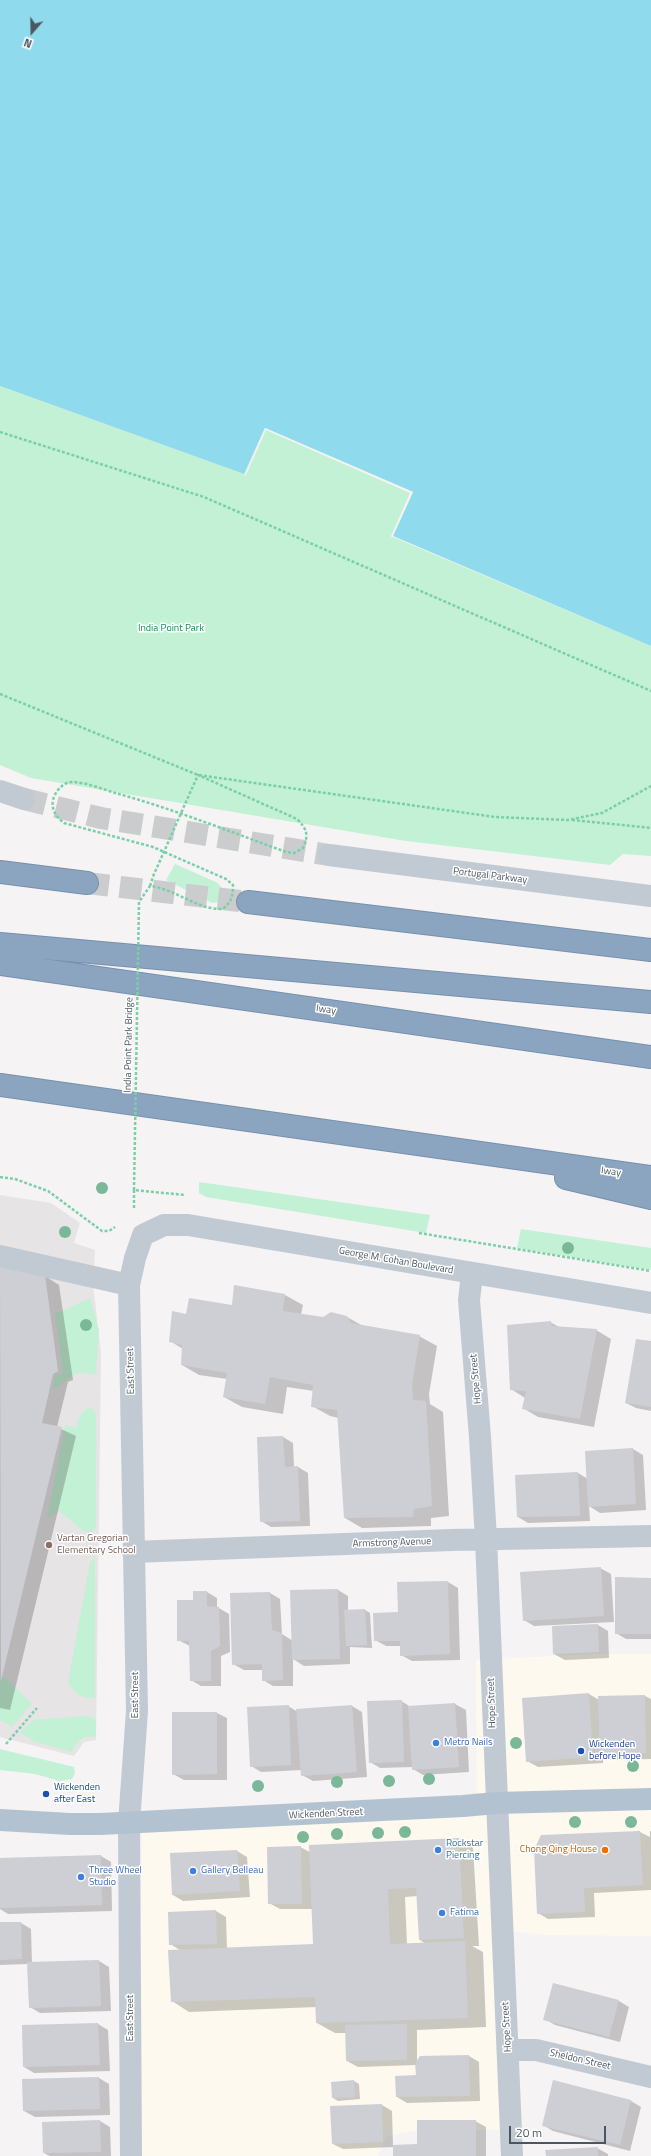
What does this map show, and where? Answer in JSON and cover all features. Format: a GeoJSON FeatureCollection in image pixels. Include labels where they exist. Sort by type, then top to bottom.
{"type":"FeatureCollection","features":[{"type":"Feature","properties":{"kind":"highway"},"geometry":{"type":"LineString","coordinates":[[0,872],[87,883]]}},
{"type":"Feature","properties":{"kind":"highway"},"geometry":{"type":"LineString","coordinates":[[248,902],[651,950]]}},
{"type":"Feature","properties":{"kind":"highway"},"geometry":{"type":"LineString","coordinates":[[0,944],[651,1002]]}},
{"type":"Feature","properties":{"kind":"highway","name":"Iway"},"geometry":{"type":"LineString","coordinates":[[0,964],[651,1057]]}},
{"type":"Feature","properties":{"kind":"highway","name":"Iway"},"geometry":{"type":"LineString","coordinates":[[0,1085],[651,1177]]}},
{"type":"Feature","properties":{"kind":"highway"},"geometry":{"type":"LineString","coordinates":[[440,1148],[651,1198]]}},
{"type":"Feature","properties":{"kind":"main road","name":"Wickenden Street"},"geometry":{"type":"LineString","coordinates":[[0,1820],[70,1824],[129,1823],[496,1803],[651,1799]]}},
{"type":"Feature","properties":{"kind":"street"},"geometry":{"type":"LineString","coordinates":[[0,791],[24,799]]}},
{"type":"Feature","properties":{"kind":"street","name":"Portugal Parkway"},"geometry":{"type":"LineString","coordinates":[[328,855],[651,896]]}},
{"type":"Feature","properties":{"kind":"street","name":"George M. Cohan Boulevard"},"geometry":{"type":"LineString","coordinates":[[143,1235],[164,1225],[188,1225],[651,1303]]}},
{"type":"Feature","properties":{"kind":"street","name":"East Street"},"geometry":{"type":"LineString","coordinates":[[131,2156],[129,1823],[137,1711],[129,1285],[143,1235]]}},
{"type":"Feature","properties":{"kind":"street"},"geometry":{"type":"LineString","coordinates":[[0,1256],[129,1285]]}},
{"type":"Feature","properties":{"kind":"street","name":"Hope Street"},"geometry":{"type":"LineString","coordinates":[[472,1274],[469,1300],[480,1437],[486,1540],[512,2156]]}},
{"type":"Feature","properties":{"kind":"street","name":"Armstrong Avenue"},"geometry":{"type":"LineString","coordinates":[[133,1552],[651,1536]]}},
{"type":"Feature","properties":{"kind":"street","name":"Sheldon Street"},"geometry":{"type":"LineString","coordinates":[[508,2050],[536,2050],[651,2077]]}},
{"type":"Feature","properties":{"kind":"path"},"geometry":{"type":"LineString","coordinates":[[0,432],[204,497],[651,691]]}},
{"type":"Feature","properties":{"kind":"path"},"geometry":{"type":"LineString","coordinates":[[0,694],[198,775],[297,819],[306,828],[307,837],[303,848],[294,853],[286,852],[181,813],[88,785],[71,782],[64,784],[55,794],[53,807],[54,814],[64,823],[165,851],[226,879],[233,885],[233,894],[231,902],[223,909],[215,909],[162,888],[150,886]]}},
{"type":"Feature","properties":{"kind":"path"},"geometry":{"type":"LineString","coordinates":[[198,775],[495,817],[568,820],[651,828]]}},
{"type":"Feature","properties":{"kind":"path","name":"India Point Park Bridge"},"geometry":{"type":"LineString","coordinates":[[129,1213],[134,1208],[139,902],[150,886],[198,775]]}},
{"type":"Feature","properties":{"kind":"path"},"geometry":{"type":"LineString","coordinates":[[568,820],[602,813],[651,786]]}},
{"type":"Feature","properties":{"kind":"path"},"geometry":{"type":"LineString","coordinates":[[0,1177],[15,1179],[48,1191],[102,1231],[109,1231],[117,1225]]}},
{"type":"Feature","properties":{"kind":"path"},"geometry":{"type":"LineString","coordinates":[[6,1744],[37,1708]]}},
{"type":"Feature","properties":{"kind":"shaded area","name":"Vartan Gregorian Elementary School"},"geometry":{"type":"Polygon","coordinates":[[[0,1195],[51,1203],[80,1223],[74,1243],[95,1250],[93,1284],[101,1353],[96,1740],[84,1742],[74,1756],[0,1737],[0,1195]]]}},
{"type":"Feature","properties":{"kind":"shaded area"},"geometry":{"type":"Polygon","coordinates":[[[594,1654],[651,1654],[651,1936],[545,1935],[508,1931],[514,2131],[430,2128],[387,2136],[378,2156],[137,2156],[142,1821],[477,1805],[476,1660],[594,1654]]]}},
{"type":"Feature","properties":{"kind":"green space","name":"India Point Park"},"geometry":{"type":"Polygon","coordinates":[[[0,386],[244,474],[265,428],[413,492],[393,537],[651,646],[651,856],[623,854],[610,865],[406,841],[31,778],[0,765],[0,386]]]}},
{"type":"Feature","properties":{"kind":"green space"},"geometry":{"type":"Polygon","coordinates":[[[175,864],[218,883],[224,891],[220,902],[212,903],[166,880],[175,864]]]}},
{"type":"Feature","properties":{"kind":"green space"},"geometry":{"type":"Polygon","coordinates":[[[199,1182],[430,1215],[426,1233],[206,1197],[199,1193],[199,1182]]]}},
{"type":"Feature","properties":{"kind":"green space"},"geometry":{"type":"Polygon","coordinates":[[[521,1229],[651,1248],[651,1270],[517,1248],[521,1229]]]}},
{"type":"Feature","properties":{"kind":"green space"},"geometry":{"type":"Polygon","coordinates":[[[90,1298],[99,1330],[96,1374],[77,1373],[53,1389],[55,1376],[63,1373],[55,1312],[60,1312],[90,1298]]]}},
{"type":"Feature","properties":{"kind":"green space"},"geometry":{"type":"Polygon","coordinates":[[[91,1407],[96,1413],[96,1527],[91,1532],[85,1532],[59,1511],[47,1518],[65,1425],[76,1428],[79,1418],[85,1410],[91,1407]]]}},
{"type":"Feature","properties":{"kind":"green space"},"geometry":{"type":"Polygon","coordinates":[[[95,1558],[95,1698],[79,1695],[68,1683],[90,1562],[95,1558]]]}},
{"type":"Feature","properties":{"kind":"green space"},"geometry":{"type":"Polygon","coordinates":[[[2,1675],[32,1704],[12,1727],[0,1720],[0,1683],[2,1675]]]}},
{"type":"Feature","properties":{"kind":"green space"},"geometry":{"type":"Polygon","coordinates":[[[86,1716],[92,1717],[96,1721],[96,1737],[81,1739],[78,1741],[72,1752],[33,1741],[20,1732],[33,1720],[86,1716]]]}},
{"type":"Feature","properties":{"kind":"green space"},"geometry":{"type":"Polygon","coordinates":[[[0,1749],[74,1767],[75,1773],[72,1779],[60,1781],[35,1774],[0,1770],[0,1749]]]}},
{"type":"Feature","properties":{"kind":"water"},"geometry":{"type":"Polygon","coordinates":[[[0,0],[651,0],[651,646],[393,536],[413,492],[265,428],[244,474],[0,386],[0,0]]]}},
{"type":"Feature","properties":{"kind":"pier"},"geometry":{"type":"Polygon","coordinates":[[[265,428],[413,492],[392,538],[391,536],[410,493],[266,430],[246,475],[244,476],[265,428]]]}},
{"type":"Feature","properties":{"kind":"building"},"geometry":{"type":"Polygon","coordinates":[[[0,1266],[45,1275],[58,1371],[53,1374],[42,1423],[62,1427],[1,1681],[0,1266]]]}},
{"type":"Feature","properties":{"kind":"building"},"geometry":{"type":"Polygon","coordinates":[[[234,1285],[285,1294],[283,1311],[323,1317],[331,1312],[347,1316],[351,1323],[420,1335],[412,1384],[413,1400],[426,1401],[432,1506],[414,1509],[413,1517],[344,1518],[337,1410],[311,1407],[313,1385],[270,1377],[265,1404],[223,1397],[227,1373],[181,1365],[182,1345],[169,1342],[172,1311],[186,1314],[189,1298],[232,1305],[234,1285]]]}},
{"type":"Feature","properties":{"kind":"building"},"geometry":{"type":"Polygon","coordinates":[[[551,1321],[552,1326],[597,1329],[580,1419],[522,1409],[526,1391],[510,1390],[507,1325],[551,1321]]]}},
{"type":"Feature","properties":{"kind":"building"},"geometry":{"type":"Polygon","coordinates":[[[636,1339],[651,1341],[651,1407],[625,1403],[636,1339]]]}},
{"type":"Feature","properties":{"kind":"building"},"geometry":{"type":"Polygon","coordinates":[[[283,1436],[285,1467],[298,1466],[300,1521],[260,1522],[257,1437],[283,1436]]]}},
{"type":"Feature","properties":{"kind":"building"},"geometry":{"type":"Polygon","coordinates":[[[633,1448],[636,1504],[588,1507],[585,1451],[633,1448]]]}},
{"type":"Feature","properties":{"kind":"building"},"geometry":{"type":"Polygon","coordinates":[[[578,1472],[580,1516],[517,1517],[515,1475],[578,1472]]]}},
{"type":"Feature","properties":{"kind":"building"},"geometry":{"type":"Polygon","coordinates":[[[601,1567],[604,1616],[523,1621],[520,1572],[601,1567]]]}},
{"type":"Feature","properties":{"kind":"building"},"geometry":{"type":"Polygon","coordinates":[[[615,1577],[651,1578],[651,1634],[615,1634],[615,1577]]]}},
{"type":"Feature","properties":{"kind":"building"},"geometry":{"type":"Polygon","coordinates":[[[448,1581],[450,1654],[400,1656],[400,1641],[374,1641],[373,1613],[398,1612],[397,1582],[448,1581]]]}},
{"type":"Feature","properties":{"kind":"building"},"geometry":{"type":"Polygon","coordinates":[[[338,1589],[340,1659],[292,1660],[290,1590],[338,1589]]]}},
{"type":"Feature","properties":{"kind":"building"},"geometry":{"type":"Polygon","coordinates":[[[193,1591],[207,1591],[207,1606],[219,1607],[220,1646],[211,1651],[211,1681],[190,1681],[189,1641],[177,1641],[177,1600],[193,1600],[193,1591]]]}},
{"type":"Feature","properties":{"kind":"building"},"geometry":{"type":"Polygon","coordinates":[[[270,1592],[272,1630],[282,1633],[283,1680],[262,1681],[262,1664],[232,1665],[230,1593],[270,1592]]]}},
{"type":"Feature","properties":{"kind":"building"},"geometry":{"type":"Polygon","coordinates":[[[365,1609],[367,1645],[346,1646],[344,1610],[365,1609]]]}},
{"type":"Feature","properties":{"kind":"building"},"geometry":{"type":"Polygon","coordinates":[[[598,1624],[599,1652],[553,1654],[552,1626],[598,1624]]]}},
{"type":"Feature","properties":{"kind":"building"},"geometry":{"type":"Polygon","coordinates":[[[589,1693],[593,1757],[526,1762],[522,1698],[589,1693]]]}},
{"type":"Feature","properties":{"kind":"building"},"geometry":{"type":"Polygon","coordinates":[[[645,1695],[646,1753],[600,1755],[598,1696],[645,1695]]]}},
{"type":"Feature","properties":{"kind":"building"},"geometry":{"type":"Polygon","coordinates":[[[402,1700],[404,1762],[369,1763],[367,1701],[402,1700]]]}},
{"type":"Feature","properties":{"kind":"building"},"geometry":{"type":"Polygon","coordinates":[[[455,1703],[459,1767],[412,1770],[408,1706],[455,1703]]]}},
{"type":"Feature","properties":{"kind":"building"},"geometry":{"type":"Polygon","coordinates":[[[289,1705],[291,1765],[250,1767],[247,1707],[289,1705]]]}},
{"type":"Feature","properties":{"kind":"building"},"geometry":{"type":"Polygon","coordinates":[[[352,1705],[357,1772],[301,1776],[296,1709],[352,1705]]]}},
{"type":"Feature","properties":{"kind":"building"},"geometry":{"type":"Polygon","coordinates":[[[172,1712],[217,1712],[217,1774],[172,1775],[172,1712]]]}},
{"type":"Feature","properties":{"kind":"building"},"geometry":{"type":"Polygon","coordinates":[[[640,1831],[643,1885],[584,1888],[585,1912],[537,1914],[534,1850],[541,1835],[640,1831]]]}},
{"type":"Feature","properties":{"kind":"building"},"geometry":{"type":"Polygon","coordinates":[[[459,1838],[464,1938],[419,1940],[416,1888],[388,1889],[390,1944],[465,1941],[468,2018],[316,2023],[315,1997],[171,2002],[168,1950],[313,1944],[309,1845],[459,1838]]]}},
{"type":"Feature","properties":{"kind":"building"},"geometry":{"type":"Polygon","coordinates":[[[301,1846],[302,1904],[268,1904],[267,1847],[301,1846]]]}},
{"type":"Feature","properties":{"kind":"building"},"geometry":{"type":"Polygon","coordinates":[[[237,1850],[240,1891],[172,1895],[170,1853],[237,1850]]]}},
{"type":"Feature","properties":{"kind":"building"},"geometry":{"type":"Polygon","coordinates":[[[101,1855],[102,1905],[0,1908],[0,1858],[101,1855]]]}},
{"type":"Feature","properties":{"kind":"building"},"geometry":{"type":"Polygon","coordinates":[[[216,1910],[217,1944],[169,1945],[168,1912],[216,1910]]]}},
{"type":"Feature","properties":{"kind":"building"},"geometry":{"type":"Polygon","coordinates":[[[0,1922],[21,1922],[22,1959],[0,1960],[0,1922]]]}},
{"type":"Feature","properties":{"kind":"building"},"geometry":{"type":"Polygon","coordinates":[[[99,1960],[101,2006],[29,2008],[27,1962],[99,1960]]]}},
{"type":"Feature","properties":{"kind":"building"},"geometry":{"type":"Polygon","coordinates":[[[553,1983],[619,2000],[609,2037],[543,2020],[553,1983]]]}},
{"type":"Feature","properties":{"kind":"building"},"geometry":{"type":"Polygon","coordinates":[[[98,2023],[100,2065],[23,2067],[22,2025],[98,2023]]]}},
{"type":"Feature","properties":{"kind":"building"},"geometry":{"type":"Polygon","coordinates":[[[407,2024],[407,2060],[346,2061],[345,2025],[407,2024]]]}},
{"type":"Feature","properties":{"kind":"building"},"geometry":{"type":"Polygon","coordinates":[[[469,2055],[470,2096],[396,2097],[395,2076],[416,2075],[415,2063],[420,2056],[469,2055]]]}},
{"type":"Feature","properties":{"kind":"building"},"geometry":{"type":"Polygon","coordinates":[[[99,2077],[100,2109],[23,2111],[22,2079],[99,2077]]]}},
{"type":"Feature","properties":{"kind":"building"},"geometry":{"type":"Polygon","coordinates":[[[354,2080],[355,2097],[332,2098],[331,2082],[354,2080]]]}},
{"type":"Feature","properties":{"kind":"building"},"geometry":{"type":"Polygon","coordinates":[[[553,2080],[631,2100],[620,2145],[542,2126],[553,2080]]]}},
{"type":"Feature","properties":{"kind":"building"},"geometry":{"type":"Polygon","coordinates":[[[382,2104],[383,2142],[332,2144],[330,2106],[382,2104]]]}},
{"type":"Feature","properties":{"kind":"building"},"geometry":{"type":"Polygon","coordinates":[[[100,2120],[101,2152],[43,2153],[42,2122],[100,2120]]]}},
{"type":"Feature","properties":{"kind":"building"},"geometry":{"type":"Polygon","coordinates":[[[417,2120],[476,2120],[476,2156],[393,2156],[393,2145],[417,2144],[417,2120]]]}},
{"type":"Feature","properties":{"kind":"building"},"geometry":{"type":"Polygon","coordinates":[[[598,2147],[598,2156],[546,2156],[545,2150],[598,2147]]]}},
{"type":"Feature","properties":{"kind":"tunnel"},"geometry":{"type":"LineString","coordinates":[[24,799],[101,818],[329,855]]}},
{"type":"Feature","properties":{"kind":"tunnel"},"geometry":{"type":"LineString","coordinates":[[87,883],[248,902]]}},
{"type":"Feature","properties":{"kind":"place","name":"Vartan Gregorian Elementary School"},"geometry":{"type":"Point","coordinates":[49,1545]}},
{"type":"Feature","properties":{"kind":"place","name":"Metro Nails"},"geometry":{"type":"Point","coordinates":[436,1743]}},
{"type":"Feature","properties":{"kind":"place","name":"Wickenden before Hope"},"geometry":{"type":"Point","coordinates":[581,1751]}},
{"type":"Feature","properties":{"kind":"place","name":"Wickenden after East"},"geometry":{"type":"Point","coordinates":[46,1794]}},
{"type":"Feature","properties":{"kind":"place","name":"Rockstar Piercing"},"geometry":{"type":"Point","coordinates":[438,1850]}},
{"type":"Feature","properties":{"kind":"place","name":"Chong Qing House"},"geometry":{"type":"Point","coordinates":[605,1850]}},
{"type":"Feature","properties":{"kind":"place","name":"Gallery Belleau"},"geometry":{"type":"Point","coordinates":[193,1871]}},
{"type":"Feature","properties":{"kind":"place","name":"Three Wheel Studio"},"geometry":{"type":"Point","coordinates":[81,1877]}},
{"type":"Feature","properties":{"kind":"place","name":"Fatima"},"geometry":{"type":"Point","coordinates":[442,1913]}}]}
